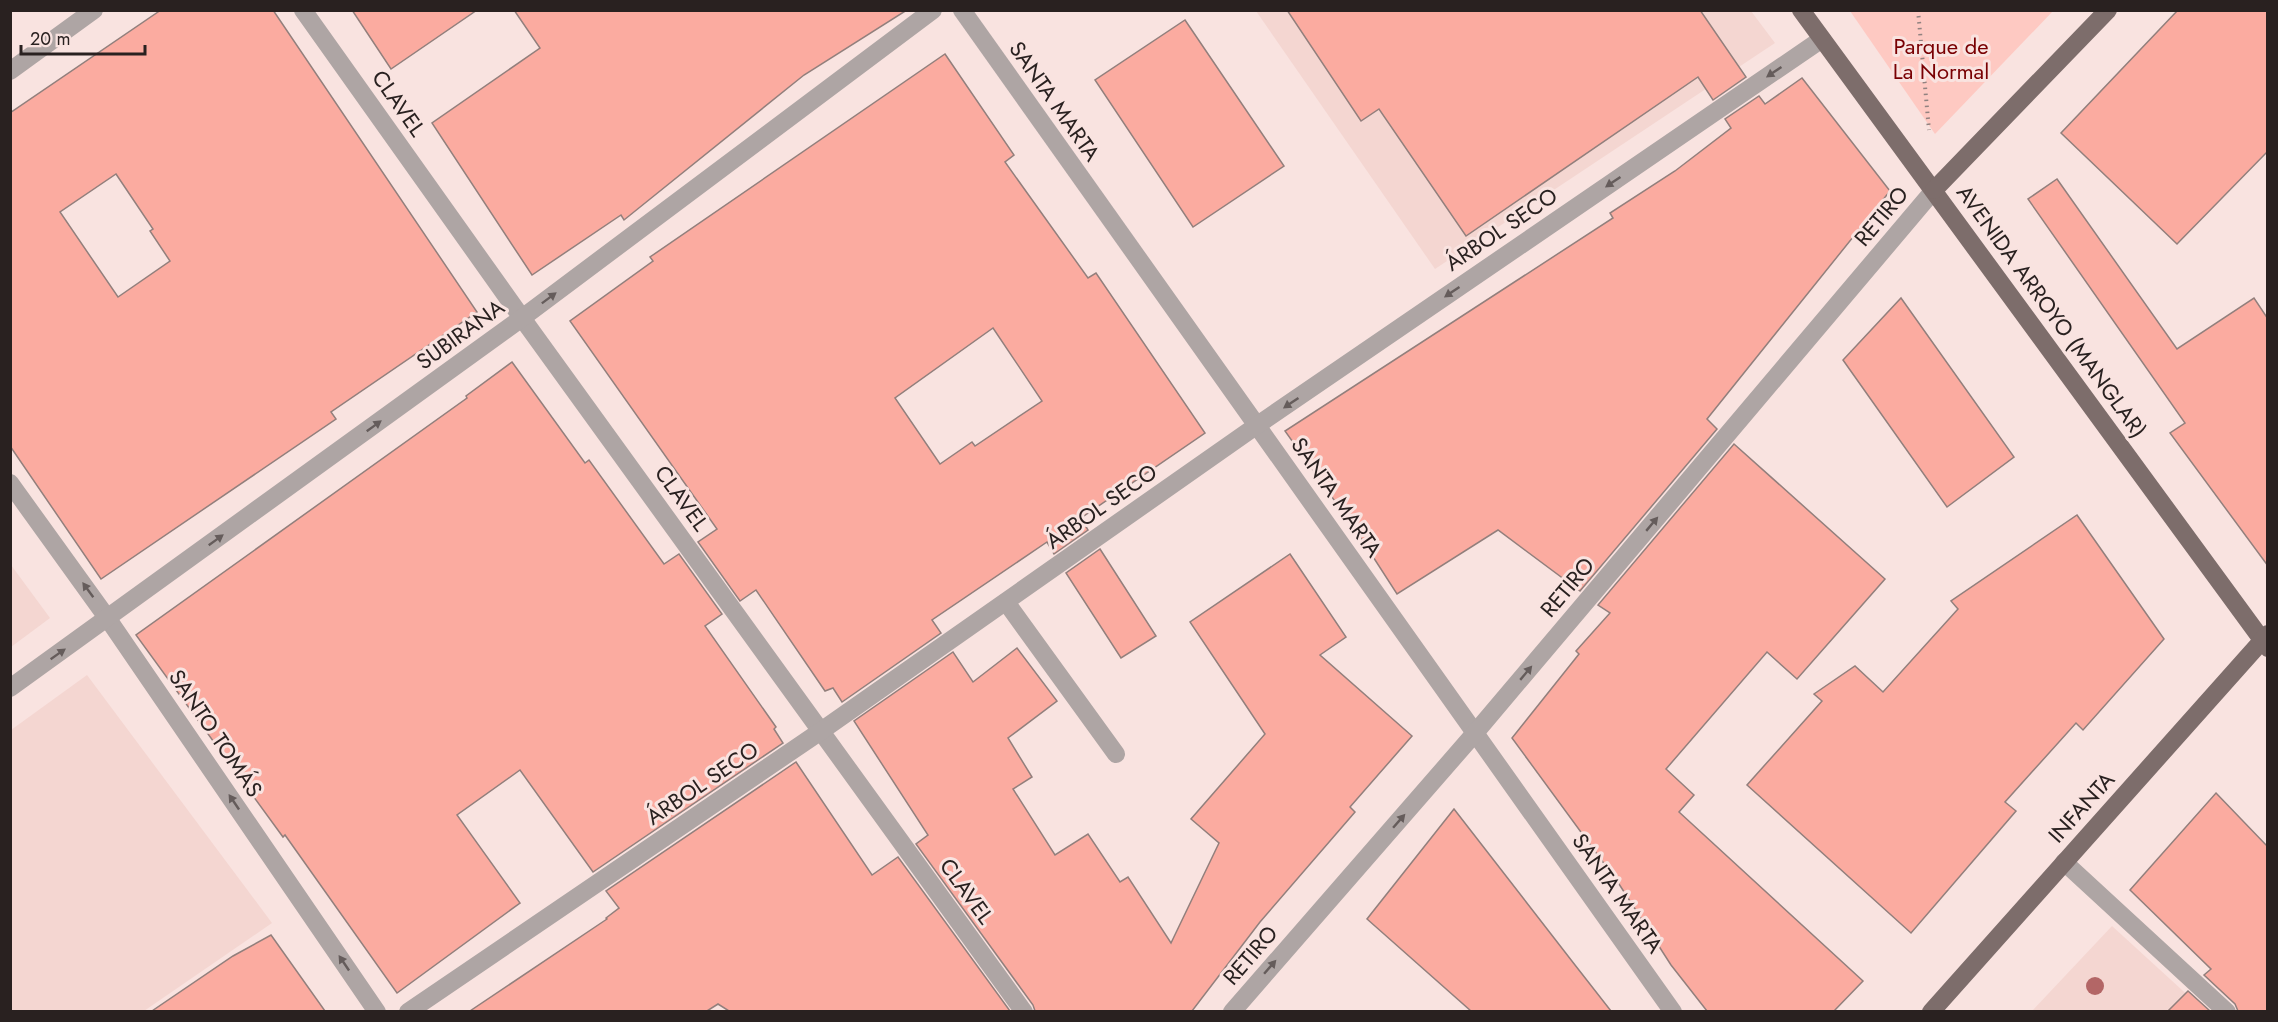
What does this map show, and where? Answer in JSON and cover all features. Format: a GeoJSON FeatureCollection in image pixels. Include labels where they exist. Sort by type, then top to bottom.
{"type":"FeatureCollection","features":[{"type":"Feature","properties":{"kind":"main road","name":"AVENIDA ARROYO (MANGLAR)"},"geometry":{"type":"LineString","coordinates":[[1801,10],[2266,641]]}},
{"type":"Feature","properties":{"kind":"main road"},"geometry":{"type":"LineString","coordinates":[[1934,190],[2108,10]]}},
{"type":"Feature","properties":{"kind":"main road","name":"INFANTA"},"geometry":{"type":"LineString","coordinates":[[1931,1011],[2266,641]]}},
{"type":"Feature","properties":{"kind":"street"},"geometry":{"type":"LineString","coordinates":[[10,71],[94,10]]}},
{"type":"Feature","properties":{"kind":"street","name":"CLAVEL"},"geometry":{"type":"LineString","coordinates":[[303,10],[522,318],[1024,1011]]}},
{"type":"Feature","properties":{"kind":"street","name":"SUBIRANA"},"geometry":{"type":"LineString","coordinates":[[10,688],[522,318],[933,10]]}},
{"type":"Feature","properties":{"kind":"street","name":"SANTA MARTA"},"geometry":{"type":"LineString","coordinates":[[962,10],[1673,1011]]}},
{"type":"Feature","properties":{"kind":"street","name":"ÁRBOL SECO"},"geometry":{"type":"LineString","coordinates":[[408,1011],[821,731],[1256,426],[1822,39]]}},
{"type":"Feature","properties":{"kind":"street","name":"RETIRO"},"geometry":{"type":"LineString","coordinates":[[1232,1011],[1475,734],[1934,190]]}},
{"type":"Feature","properties":{"kind":"street","name":"SANTO TOMÁS"},"geometry":{"type":"LineString","coordinates":[[10,483],[108,619],[377,1011]]}},
{"type":"Feature","properties":{"kind":"street"},"geometry":{"type":"LineString","coordinates":[[1006,602],[1116,754]]}},
{"type":"Feature","properties":{"kind":"street"},"geometry":{"type":"LineString","coordinates":[[2064,862],[2227,1011]]}},
{"type":"Feature","properties":{"kind":"path"},"geometry":{"type":"LineString","coordinates":[[1918,10],[1929,134]]}},
{"type":"Feature","properties":{"kind":"shaded area"},"geometry":{"type":"Polygon","coordinates":[[[1256,11],[1751,11],[1775,43],[1435,269],[1256,11]]]}},
{"type":"Feature","properties":{"kind":"shaded area"},"geometry":{"type":"Polygon","coordinates":[[[11,565],[50,618],[11,647],[11,565]]]}},
{"type":"Feature","properties":{"kind":"shaded area"},"geometry":{"type":"Polygon","coordinates":[[[87,675],[272,923],[144,1011],[11,1011],[11,730],[87,675]]]}},
{"type":"Feature","properties":{"kind":"shaded area"},"geometry":{"type":"Polygon","coordinates":[[[2112,926],[2205,1011],[2031,1012],[2112,926]]]}},
{"type":"Feature","properties":{"kind":"green space","name":"Parque de La Normal"},"geometry":{"type":"Polygon","coordinates":[[[1850,11],[2053,11],[1935,134],[1850,11]]]}},
{"type":"Feature","properties":{"kind":"building"},"geometry":{"type":"Polygon","coordinates":[[[161,10],[273,10],[477,312],[331,412],[336,419],[101,579],[10,446],[10,113],[161,10]],[[116,174],[60,212],[118,297],[170,261],[150,231],[153,229],[116,174]]]}},
{"type":"Feature","properties":{"kind":"building"},"geometry":{"type":"Polygon","coordinates":[[[352,10],[477,10],[391,69],[352,10]]]}},
{"type":"Feature","properties":{"kind":"building"},"geometry":{"type":"Polygon","coordinates":[[[514,10],[907,10],[804,75],[624,220],[621,215],[532,275],[432,123],[540,48],[514,10]]]}},
{"type":"Feature","properties":{"kind":"building"},"geometry":{"type":"Polygon","coordinates":[[[1287,10],[1700,10],[1746,77],[1713,100],[1698,77],[1466,236],[1379,109],[1361,121],[1287,10]]]}},
{"type":"Feature","properties":{"kind":"building"},"geometry":{"type":"Polygon","coordinates":[[[2178,10],[2268,10],[2268,151],[2177,244],[2061,133],[2178,10]]]}},
{"type":"Feature","properties":{"kind":"building"},"geometry":{"type":"Polygon","coordinates":[[[1185,20],[1284,166],[1193,227],[1095,80],[1185,20]]]}},
{"type":"Feature","properties":{"kind":"building"},"geometry":{"type":"Polygon","coordinates":[[[945,54],[1014,155],[1005,162],[1088,278],[1096,273],[1205,433],[1081,518],[1088,530],[1054,554],[1047,542],[932,620],[941,633],[842,702],[833,688],[825,691],[756,590],[740,601],[698,542],[717,529],[570,321],[653,261],[650,257],[945,54]],[[993,328],[895,398],[940,464],[972,442],[975,446],[1042,401],[993,328]]]}},
{"type":"Feature","properties":{"kind":"building"},"geometry":{"type":"Polygon","coordinates":[[[1802,78],[1890,191],[1707,419],[1717,429],[1580,591],[1498,530],[1397,594],[1359,535],[1285,431],[1613,218],[1610,213],[1675,171],[1731,128],[1725,119],[1759,96],[1765,104],[1802,78]]]}},
{"type":"Feature","properties":{"kind":"building"},"geometry":{"type":"Polygon","coordinates":[[[2057,179],[2177,349],[2254,298],[2268,319],[2268,566],[2170,433],[2185,423],[2028,199],[2057,179]]]}},
{"type":"Feature","properties":{"kind":"building"},"geometry":{"type":"Polygon","coordinates":[[[1901,298],[2014,457],[1947,507],[1843,360],[1901,298]]]}},
{"type":"Feature","properties":{"kind":"building"},"geometry":{"type":"Polygon","coordinates":[[[512,362],[585,463],[589,460],[664,564],[679,554],[722,614],[705,626],[776,727],[774,729],[783,743],[593,872],[520,770],[457,815],[520,903],[397,993],[285,835],[283,837],[136,635],[467,398],[466,396],[512,362]]]}},
{"type":"Feature","properties":{"kind":"building"},"geometry":{"type":"Polygon","coordinates":[[[1734,444],[1885,579],[1797,679],[1767,652],[1666,769],[1694,795],[1679,812],[1863,981],[1834,1011],[1707,1011],[1671,965],[1619,884],[1512,738],[1579,654],[1576,651],[1610,613],[1598,605],[1734,444]]]}},
{"type":"Feature","properties":{"kind":"building"},"geometry":{"type":"Polygon","coordinates":[[[2077,515],[2164,639],[2083,730],[2076,723],[2005,802],[2016,811],[1911,933],[1747,785],[1822,701],[1814,694],[1855,666],[1883,692],[1958,609],[1951,601],[2077,515]]]}},
{"type":"Feature","properties":{"kind":"building"},"geometry":{"type":"Polygon","coordinates":[[[1100,549],[1156,636],[1121,658],[1066,573],[1100,549]]]}},
{"type":"Feature","properties":{"kind":"building"},"geometry":{"type":"Polygon","coordinates":[[[1290,554],[1346,637],[1320,655],[1412,736],[1350,807],[1355,812],[1260,922],[1192,1011],[1035,1011],[1033,1005],[916,844],[928,835],[854,721],[953,652],[973,682],[1017,648],[1057,701],[1008,738],[1032,777],[1013,789],[1055,855],[1088,834],[1120,882],[1128,877],[1171,943],[1219,843],[1191,819],[1265,734],[1190,622],[1290,554]]]}},
{"type":"Feature","properties":{"kind":"building"},"geometry":{"type":"Polygon","coordinates":[[[796,762],[872,875],[898,857],[1010,1011],[729,1011],[718,1004],[707,1011],[470,1011],[607,919],[619,908],[606,891],[796,762]]]}},
{"type":"Feature","properties":{"kind":"building"},"geometry":{"type":"Polygon","coordinates":[[[2216,793],[2268,847],[2268,1011],[2238,1011],[2235,1004],[2204,975],[2211,969],[2130,890],[2216,793]]]}},
{"type":"Feature","properties":{"kind":"building"},"geometry":{"type":"Polygon","coordinates":[[[1454,809],[1611,1011],[1471,1011],[1367,919],[1454,809]]]}},
{"type":"Feature","properties":{"kind":"building"},"geometry":{"type":"Polygon","coordinates":[[[271,935],[325,1011],[152,1011],[233,956],[271,935]]]}},
{"type":"Feature","properties":{"kind":"building"},"geometry":{"type":"Polygon","coordinates":[[[2188,991],[2210,1011],[2168,1011],[2188,991]]]}}]}
